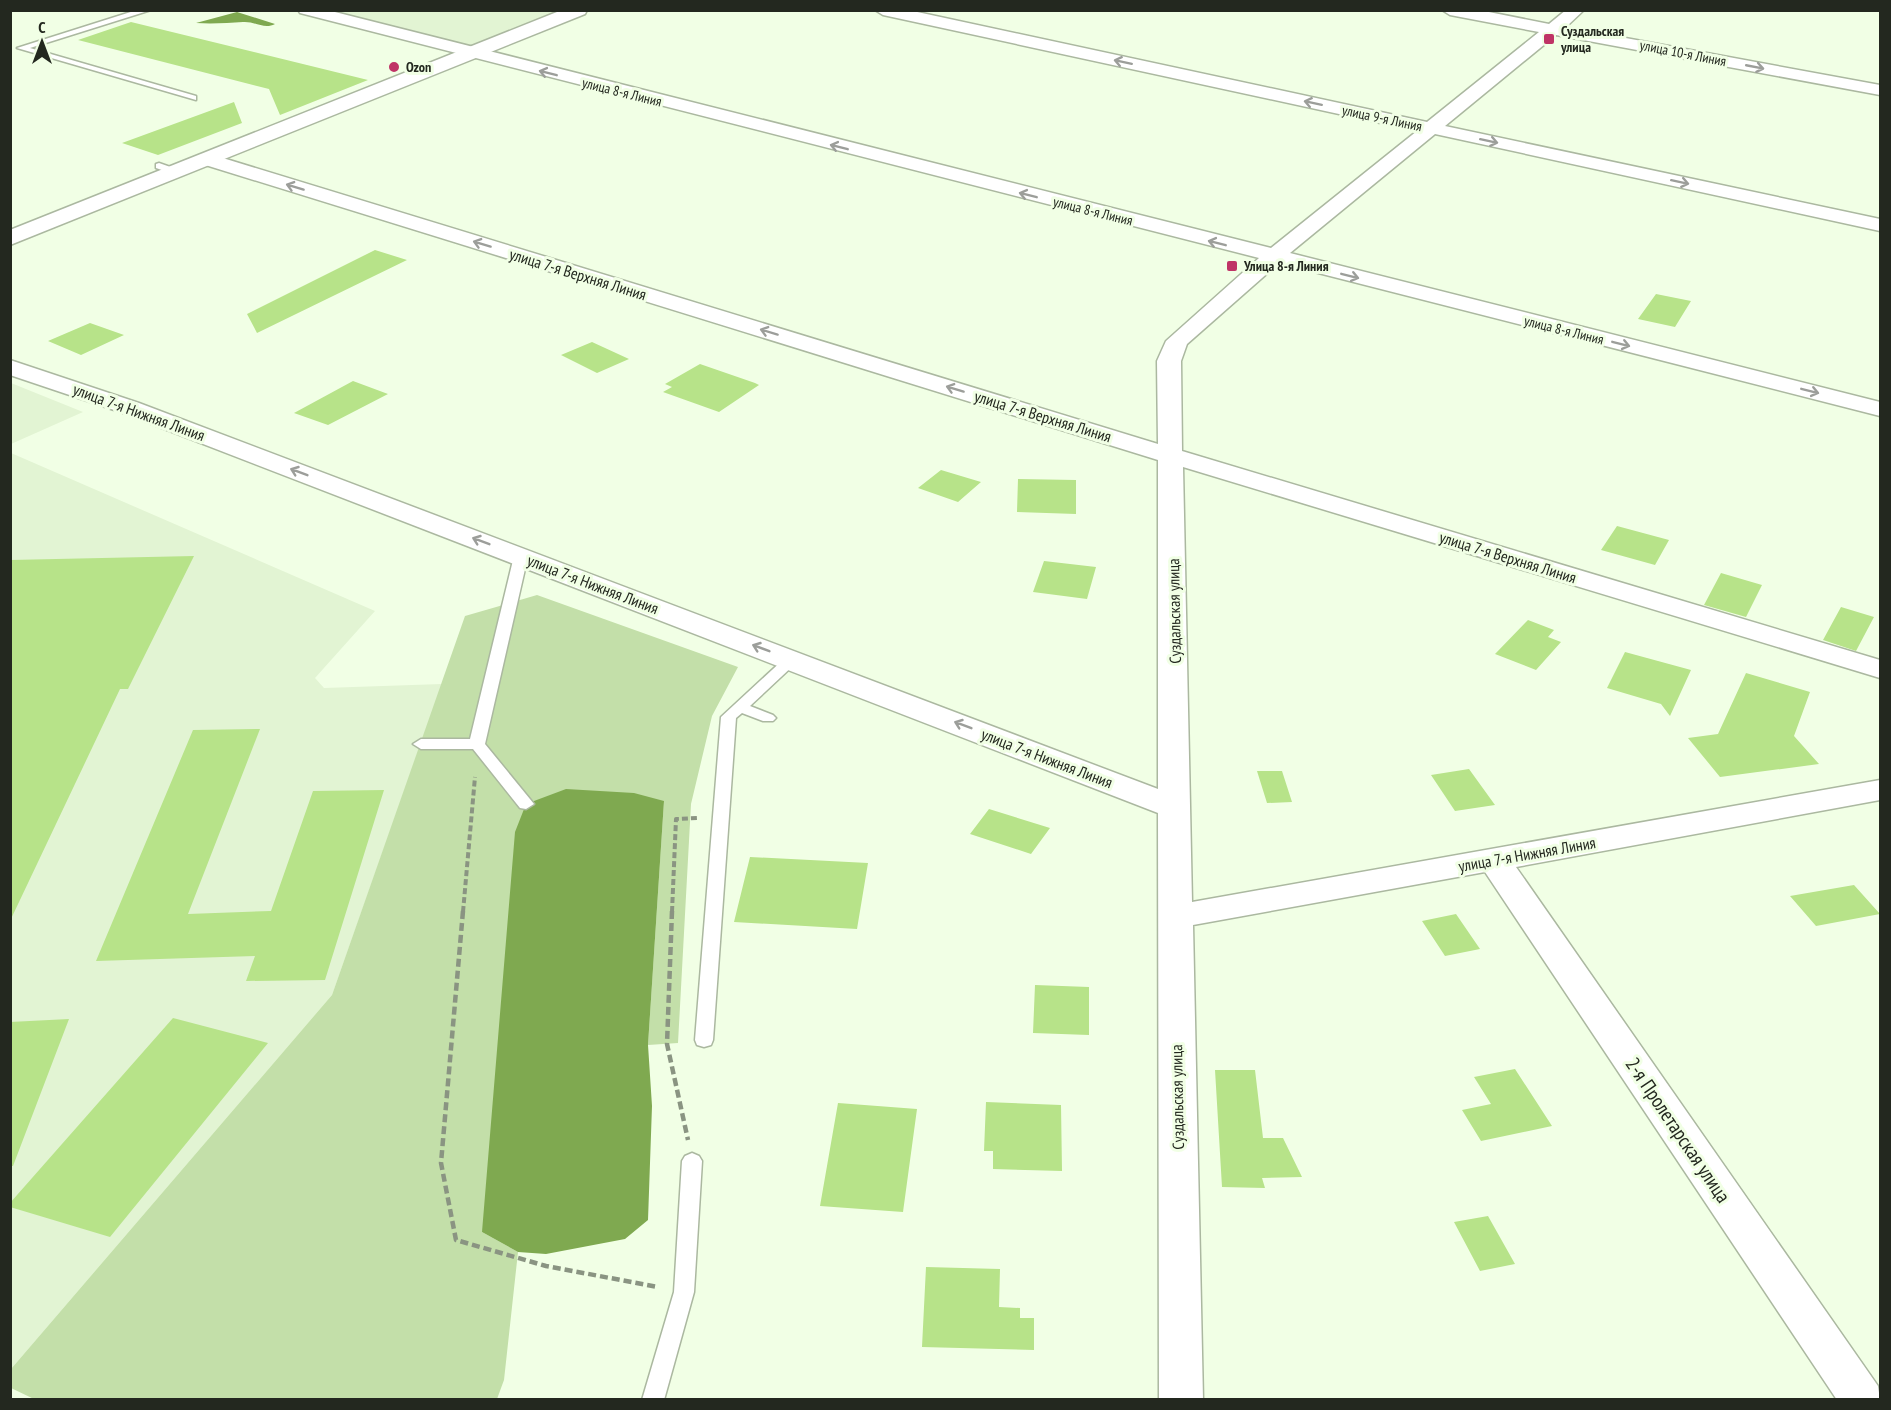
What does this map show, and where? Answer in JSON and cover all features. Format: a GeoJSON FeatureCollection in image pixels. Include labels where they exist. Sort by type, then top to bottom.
{"type":"FeatureCollection","features":[{"type":"Feature","properties":{"kind":"street","name":"улица 8-я Линия"},"geometry":{"type":"LineString","coordinates":[[306,10],[471,54],[1881,409]]}},
{"type":"Feature","properties":{"kind":"street"},"geometry":{"type":"LineString","coordinates":[[10,238],[168,169],[206,159],[579,10]]}},
{"type":"Feature","properties":{"kind":"street","name":"улица 9-я Линия"},"geometry":{"type":"LineString","coordinates":[[883,10],[1881,225]]}},
{"type":"Feature","properties":{"kind":"street","name":"улица 10-я Линия"},"geometry":{"type":"LineString","coordinates":[[1450,10],[1881,90]]}},
{"type":"Feature","properties":{"kind":"street","name":"Суздальская улица"},"geometry":{"type":"LineString","coordinates":[[1181,1400],[1174,917],[1172,456],[1169,361],[1177,341],[1273,257],[1576,10]]}},
{"type":"Feature","properties":{"kind":"street","name":"улица 7-я Верхняя Линия"},"geometry":{"type":"LineString","coordinates":[[206,159],[1172,456],[1881,669]]}},
{"type":"Feature","properties":{"kind":"street","name":"улица 7-я Нижняя Линия"},"geometry":{"type":"LineString","coordinates":[[10,367],[122,404],[1174,807]]}},
{"type":"Feature","properties":{"kind":"street","name":"улица 7-я Нижняя Линия"},"geometry":{"type":"LineString","coordinates":[[1174,917],[1881,790]]}},
{"type":"Feature","properties":{"kind":"street","name":"2-я Пролетарская улица"},"geometry":{"type":"LineString","coordinates":[[1494,860],[1862,1400]]}},
{"type":"Feature","properties":{"kind":"lane"},"geometry":{"type":"LineString","coordinates":[[147,10],[21,48],[193,98]]}},
{"type":"Feature","properties":{"kind":"lane"},"geometry":{"type":"LineString","coordinates":[[477,744],[521,556]]}},
{"type":"Feature","properties":{"kind":"lane"},"geometry":{"type":"LineString","coordinates":[[704,1041],[729,717],[791,660]]}},
{"type":"Feature","properties":{"kind":"lane"},"geometry":{"type":"LineString","coordinates":[[740,707],[768,718]]}},
{"type":"Feature","properties":{"kind":"lane"},"geometry":{"type":"LineString","coordinates":[[421,744],[477,744]]}},
{"type":"Feature","properties":{"kind":"lane"},"geometry":{"type":"LineString","coordinates":[[477,744],[526,804]]}},
{"type":"Feature","properties":{"kind":"lane"},"geometry":{"type":"LineString","coordinates":[[653,1400],[684,1292],[692,1161]]}},
{"type":"Feature","properties":{"kind":"path"},"geometry":{"type":"LineString","coordinates":[[477,744],[441,1163],[456,1240],[546,1266],[684,1292]]}},
{"type":"Feature","properties":{"kind":"path"},"geometry":{"type":"LineString","coordinates":[[692,1161],[667,1044],[676,819],[721,818]]}},
{"type":"Feature","properties":{"kind":"shaded area"},"geometry":{"type":"Polygon","coordinates":[[[322,11],[560,11],[468,47],[322,11]]]}},
{"type":"Feature","properties":{"kind":"shaded area"},"geometry":{"type":"Polygon","coordinates":[[[237,12],[275,24],[267,26],[247,22],[196,23],[237,12]]]}},
{"type":"Feature","properties":{"kind":"shaded area"},"geometry":{"type":"Polygon","coordinates":[[[11,383],[83,412],[11,444],[11,383]]]}},
{"type":"Feature","properties":{"kind":"shaded area"},"geometry":{"type":"Polygon","coordinates":[[[11,453],[375,611],[315,678],[324,688],[442,684],[332,995],[11,1369],[11,453]]]}},
{"type":"Feature","properties":{"kind":"shaded area"},"geometry":{"type":"Polygon","coordinates":[[[537,595],[738,667],[712,716],[691,804],[678,1043],[648,1045],[664,801],[482,1232],[518,1252],[504,1380],[497,1399],[36,1400],[11,1388],[11,1369],[332,995],[465,616],[537,595]]]}},
{"type":"Feature","properties":{"kind":"shaded area"},"geometry":{"type":"Polygon","coordinates":[[[566,789],[634,793],[664,801],[648,1045],[652,1106],[648,1220],[625,1239],[546,1254],[518,1252],[482,1232],[515,832],[526,804],[566,789]]]}},
{"type":"Feature","properties":{"kind":"building"},"geometry":{"type":"Polygon","coordinates":[[[131,22],[368,80],[280,115],[269,89],[78,40],[131,22]]]}},
{"type":"Feature","properties":{"kind":"building"},"geometry":{"type":"Polygon","coordinates":[[[234,102],[242,123],[158,155],[122,143],[234,102]]]}},
{"type":"Feature","properties":{"kind":"building"},"geometry":{"type":"Polygon","coordinates":[[[375,250],[407,260],[257,333],[247,314],[375,250]]]}},
{"type":"Feature","properties":{"kind":"building"},"geometry":{"type":"Polygon","coordinates":[[[1656,294],[1691,301],[1675,327],[1638,319],[1656,294]]]}},
{"type":"Feature","properties":{"kind":"building"},"geometry":{"type":"Polygon","coordinates":[[[90,323],[124,335],[81,355],[48,341],[90,323]]]}},
{"type":"Feature","properties":{"kind":"building"},"geometry":{"type":"Polygon","coordinates":[[[592,342],[629,359],[597,373],[561,355],[592,342]]]}},
{"type":"Feature","properties":{"kind":"building"},"geometry":{"type":"Polygon","coordinates":[[[700,364],[759,385],[719,412],[663,392],[672,387],[665,384],[700,364]]]}},
{"type":"Feature","properties":{"kind":"building"},"geometry":{"type":"Polygon","coordinates":[[[353,381],[388,394],[328,425],[294,413],[353,381]]]}},
{"type":"Feature","properties":{"kind":"building"},"geometry":{"type":"Polygon","coordinates":[[[941,470],[981,482],[958,502],[918,488],[941,470]]]}},
{"type":"Feature","properties":{"kind":"building"},"geometry":{"type":"Polygon","coordinates":[[[1018,479],[1076,480],[1076,514],[1017,512],[1018,479]]]}},
{"type":"Feature","properties":{"kind":"building"},"geometry":{"type":"Polygon","coordinates":[[[1617,526],[1669,540],[1655,565],[1601,550],[1617,526]]]}},
{"type":"Feature","properties":{"kind":"building"},"geometry":{"type":"Polygon","coordinates":[[[194,556],[128,689],[120,689],[10,921],[10,560],[194,556]]]}},
{"type":"Feature","properties":{"kind":"building"},"geometry":{"type":"Polygon","coordinates":[[[1044,561],[1096,567],[1087,599],[1033,592],[1044,561]]]}},
{"type":"Feature","properties":{"kind":"building"},"geometry":{"type":"Polygon","coordinates":[[[1721,573],[1762,585],[1746,617],[1704,605],[1721,573]]]}},
{"type":"Feature","properties":{"kind":"building"},"geometry":{"type":"Polygon","coordinates":[[[1841,607],[1874,617],[1856,651],[1823,640],[1841,607]]]}},
{"type":"Feature","properties":{"kind":"building"},"geometry":{"type":"Polygon","coordinates":[[[1528,620],[1554,630],[1548,637],[1561,642],[1536,670],[1495,654],[1528,620]]]}},
{"type":"Feature","properties":{"kind":"building"},"geometry":{"type":"Polygon","coordinates":[[[1625,652],[1691,670],[1670,716],[1661,704],[1607,688],[1625,652]]]}},
{"type":"Feature","properties":{"kind":"building"},"geometry":{"type":"Polygon","coordinates":[[[1746,673],[1810,692],[1794,736],[1819,764],[1720,777],[1688,738],[1718,734],[1746,673]]]}},
{"type":"Feature","properties":{"kind":"building"},"geometry":{"type":"Polygon","coordinates":[[[260,729],[188,914],[271,911],[313,791],[384,790],[325,980],[246,981],[255,956],[96,961],[193,730],[260,729]]]}},
{"type":"Feature","properties":{"kind":"building"},"geometry":{"type":"Polygon","coordinates":[[[1469,769],[1495,805],[1455,811],[1431,775],[1469,769]]]}},
{"type":"Feature","properties":{"kind":"building"},"geometry":{"type":"Polygon","coordinates":[[[1257,771],[1282,771],[1292,802],[1267,803],[1257,771]]]}},
{"type":"Feature","properties":{"kind":"building"},"geometry":{"type":"Polygon","coordinates":[[[989,809],[1050,828],[1031,854],[970,834],[989,809]]]}},
{"type":"Feature","properties":{"kind":"building"},"geometry":{"type":"Polygon","coordinates":[[[750,857],[868,863],[857,929],[734,922],[750,857]]]}},
{"type":"Feature","properties":{"kind":"building"},"geometry":{"type":"Polygon","coordinates":[[[1854,885],[1880,914],[1816,926],[1790,896],[1854,885]]]}},
{"type":"Feature","properties":{"kind":"building"},"geometry":{"type":"Polygon","coordinates":[[[1456,914],[1480,949],[1445,956],[1422,921],[1456,914]]]}},
{"type":"Feature","properties":{"kind":"building"},"geometry":{"type":"Polygon","coordinates":[[[1035,985],[1089,987],[1089,1035],[1033,1033],[1035,985]]]}},
{"type":"Feature","properties":{"kind":"building"},"geometry":{"type":"Polygon","coordinates":[[[173,1018],[268,1043],[110,1237],[10,1207],[10,1203],[173,1018]]]}},
{"type":"Feature","properties":{"kind":"building"},"geometry":{"type":"Polygon","coordinates":[[[69,1019],[13,1166],[10,1166],[10,1022],[69,1019]]]}},
{"type":"Feature","properties":{"kind":"building"},"geometry":{"type":"Polygon","coordinates":[[[1515,1069],[1552,1126],[1481,1141],[1462,1110],[1491,1104],[1474,1077],[1515,1069]]]}},
{"type":"Feature","properties":{"kind":"building"},"geometry":{"type":"Polygon","coordinates":[[[1215,1070],[1255,1070],[1263,1138],[1283,1138],[1302,1177],[1262,1178],[1265,1188],[1222,1187],[1215,1070]]]}},
{"type":"Feature","properties":{"kind":"building"},"geometry":{"type":"Polygon","coordinates":[[[986,1102],[1061,1105],[1062,1171],[993,1169],[993,1151],[984,1151],[986,1102]]]}},
{"type":"Feature","properties":{"kind":"building"},"geometry":{"type":"Polygon","coordinates":[[[838,1103],[917,1109],[903,1212],[820,1206],[838,1103]]]}},
{"type":"Feature","properties":{"kind":"building"},"geometry":{"type":"Polygon","coordinates":[[[1488,1216],[1515,1264],[1480,1271],[1454,1222],[1488,1216]]]}},
{"type":"Feature","properties":{"kind":"building"},"geometry":{"type":"Polygon","coordinates":[[[926,1267],[1000,1269],[999,1307],[1020,1308],[1020,1318],[1034,1318],[1034,1350],[922,1347],[926,1267]]]}},
{"type":"Feature","properties":{"kind":"place","name":"Суздальская улица"},"geometry":{"type":"Point","coordinates":[1549,39]}},
{"type":"Feature","properties":{"kind":"place","name":"Ozon"},"geometry":{"type":"Point","coordinates":[394,67]}},
{"type":"Feature","properties":{"kind":"place","name":"Улица 8-я Линия"},"geometry":{"type":"Point","coordinates":[1232,266]}}]}
